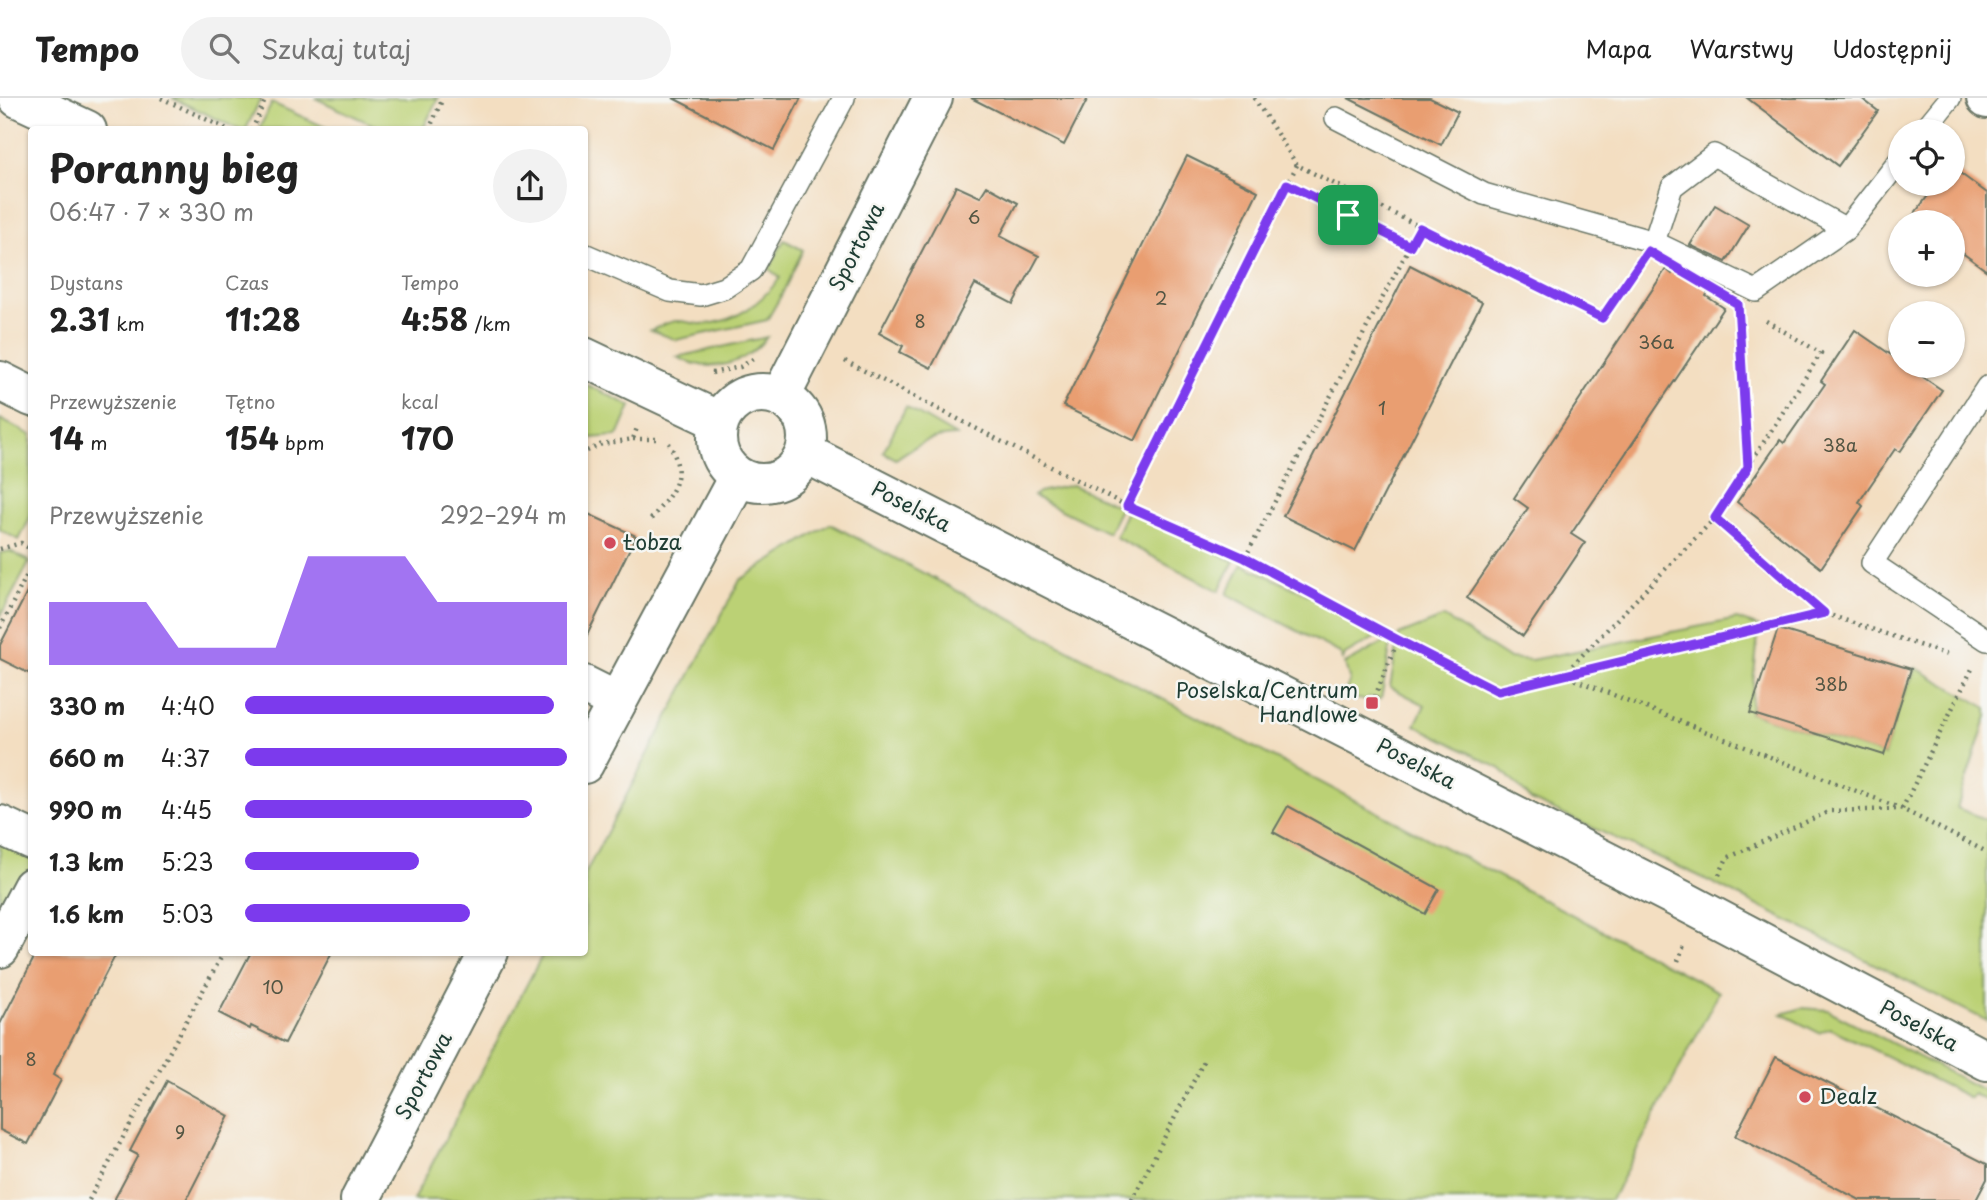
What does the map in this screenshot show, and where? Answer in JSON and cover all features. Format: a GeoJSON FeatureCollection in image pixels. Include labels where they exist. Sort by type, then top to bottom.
{"type":"FeatureCollection","features":[{"type":"Feature","properties":{"kind":"street"},"geometry":{"type":"LineString","coordinates":[[19,98],[79,126]]}},
{"type":"Feature","properties":{"kind":"street","name":"Sportowa"},"geometry":{"type":"LineString","coordinates":[[782,397],[928,100]]}},
{"type":"Feature","properties":{"kind":"street"},"geometry":{"type":"LineString","coordinates":[[588,359],[719,421]]}},
{"type":"Feature","properties":{"kind":"street"},"geometry":{"type":"LineString","coordinates":[[0,381],[28,395]]}},
{"type":"Feature","properties":{"kind":"street"},"geometry":{"type":"LineString","coordinates":[[764,392],[782,397],[795,406],[804,420],[807,436],[805,453],[794,470],[777,481],[758,483],[738,477],[726,467],[719,452],[716,436],[719,421],[729,405],[745,395],[764,392]]}},
{"type":"Feature","properties":{"kind":"street","name":"Poselska"},"geometry":{"type":"LineString","coordinates":[[805,453],[1670,894],[1987,1061]]}},
{"type":"Feature","properties":{"kind":"street"},"geometry":{"type":"LineString","coordinates":[[588,747],[601,693],[738,477]]}},
{"type":"Feature","properties":{"kind":"street"},"geometry":{"type":"LineString","coordinates":[[0,825],[28,838]]}},
{"type":"Feature","properties":{"kind":"street"},"geometry":{"type":"LineString","coordinates":[[0,948],[28,895]]}},
{"type":"Feature","properties":{"kind":"street","name":"Sportowa"},"geometry":{"type":"LineString","coordinates":[[360,1200],[487,956]]}},
{"type":"Feature","properties":{"kind":"lane"},"geometry":{"type":"LineString","coordinates":[[588,256],[670,291],[701,295],[724,288],[751,270],[844,98]]}},
{"type":"Feature","properties":{"kind":"lane"},"geometry":{"type":"LineString","coordinates":[[1933,119],[1950,98]]}},
{"type":"Feature","properties":{"kind":"lane"},"geometry":{"type":"LineString","coordinates":[[1336,118],[1484,194],[1654,242],[1756,291],[1846,229],[1888,175]]}},
{"type":"Feature","properties":{"kind":"lane"},"geometry":{"type":"LineString","coordinates":[[1654,242],[1672,187],[1714,155],[1846,229]]}},
{"type":"Feature","properties":{"kind":"lane"},"geometry":{"type":"LineString","coordinates":[[1987,387],[1872,563],[1987,639]]}},
{"type":"Feature","properties":{"kind":"path"},"geometry":{"type":"LineString","coordinates":[[161,98],[220,126]]}},
{"type":"Feature","properties":{"kind":"path"},"geometry":{"type":"LineString","coordinates":[[254,126],[266,98]]}},
{"type":"Feature","properties":{"kind":"path"},"geometry":{"type":"LineString","coordinates":[[431,126],[443,98]]}},
{"type":"Feature","properties":{"kind":"path"},"geometry":{"type":"LineString","coordinates":[[1254,98],[1297,165],[1602,318],[1654,242]]}},
{"type":"Feature","properties":{"kind":"path"},"geometry":{"type":"LineString","coordinates":[[1127,506],[1297,165]]}},
{"type":"Feature","properties":{"kind":"path"},"geometry":{"type":"LineString","coordinates":[[1287,184],[1410,246]]}},
{"type":"Feature","properties":{"kind":"path"},"geometry":{"type":"LineString","coordinates":[[1245,558],[1420,228]]}},
{"type":"Feature","properties":{"kind":"path"},"geometry":{"type":"LineString","coordinates":[[1738,304],[1748,467]]}},
{"type":"Feature","properties":{"kind":"path"},"geometry":{"type":"LineString","coordinates":[[1563,675],[1715,518],[1821,353],[1762,318]]}},
{"type":"Feature","properties":{"kind":"path"},"geometry":{"type":"LineString","coordinates":[[704,372],[716,373],[740,367],[760,355]]}},
{"type":"Feature","properties":{"kind":"path"},"geometry":{"type":"LineString","coordinates":[[834,355],[1127,506],[1245,558],[1498,691],[1824,613]]}},
{"type":"Feature","properties":{"kind":"path"},"geometry":{"type":"LineString","coordinates":[[633,439],[641,414]]}},
{"type":"Feature","properties":{"kind":"path"},"geometry":{"type":"LineString","coordinates":[[588,451],[602,444],[633,439],[667,439],[678,471],[675,488],[651,519]]}},
{"type":"Feature","properties":{"kind":"path"},"geometry":{"type":"LineString","coordinates":[[1715,518],[1824,613],[1974,664]]}},
{"type":"Feature","properties":{"kind":"path"},"geometry":{"type":"LineString","coordinates":[[0,549],[21,543],[28,547]]}},
{"type":"Feature","properties":{"kind":"path"},"geometry":{"type":"LineString","coordinates":[[0,628],[28,573]]}},
{"type":"Feature","properties":{"kind":"path"},"geometry":{"type":"LineString","coordinates":[[1902,808],[1987,639]]}},
{"type":"Feature","properties":{"kind":"path"},"geometry":{"type":"LineString","coordinates":[[1372,703],[1398,640]]}},
{"type":"Feature","properties":{"kind":"path"},"geometry":{"type":"LineString","coordinates":[[1563,675],[1902,808],[1987,852]]}},
{"type":"Feature","properties":{"kind":"path"},"geometry":{"type":"LineString","coordinates":[[1727,858],[1830,811],[1902,808]]}},
{"type":"Feature","properties":{"kind":"path"},"geometry":{"type":"LineString","coordinates":[[89,1200],[222,956]]}},
{"type":"Feature","properties":{"kind":"path"},"geometry":{"type":"LineString","coordinates":[[1132,1200],[1205,1059]]}},
{"type":"Feature","properties":{"kind":"green space"},"geometry":{"type":"Polygon","coordinates":[[[172,98],[261,98],[247,126],[232,126],[172,98]]]}},
{"type":"Feature","properties":{"kind":"green space"},"geometry":{"type":"Polygon","coordinates":[[[315,98],[438,98],[424,126],[376,126],[315,98]]]}},
{"type":"Feature","properties":{"kind":"green space"},"geometry":{"type":"Polygon","coordinates":[[[272,103],[322,126],[260,126],[272,103]]]}},
{"type":"Feature","properties":{"kind":"green space"},"geometry":{"type":"Polygon","coordinates":[[[784,240],[803,250],[767,320],[676,340],[651,330],[674,321],[704,324],[716,322],[747,310],[780,278],[769,269],[784,240]]]}},
{"type":"Feature","properties":{"kind":"green space"},"geometry":{"type":"Polygon","coordinates":[[[767,337],[748,355],[726,364],[702,365],[677,357],[767,337]]]}},
{"type":"Feature","properties":{"kind":"green space"},"geometry":{"type":"Polygon","coordinates":[[[588,385],[631,406],[619,434],[590,438],[588,385]]]}},
{"type":"Feature","properties":{"kind":"green space"},"geometry":{"type":"Polygon","coordinates":[[[906,407],[956,436],[924,442],[896,459],[883,452],[906,407]]]}},
{"type":"Feature","properties":{"kind":"green space"},"geometry":{"type":"Polygon","coordinates":[[[0,419],[28,433],[28,522],[19,540],[0,530],[0,419]]]}},
{"type":"Feature","properties":{"kind":"green space"},"geometry":{"type":"Polygon","coordinates":[[[1072,485],[1121,507],[1108,533],[1033,496],[1039,492],[1072,485]]]}},
{"type":"Feature","properties":{"kind":"green space"},"geometry":{"type":"Polygon","coordinates":[[[1127,511],[1234,561],[1219,591],[1115,537],[1127,511]]]}},
{"type":"Feature","properties":{"kind":"green space"},"geometry":{"type":"Polygon","coordinates":[[[830,524],[1719,992],[1611,1200],[413,1200],[542,956],[588,956],[588,868],[740,580],[830,524]]]}},
{"type":"Feature","properties":{"kind":"green space"},"geometry":{"type":"Polygon","coordinates":[[[10,551],[27,560],[28,565],[0,617],[0,553],[10,551]]]}},
{"type":"Feature","properties":{"kind":"green space"},"geometry":{"type":"Polygon","coordinates":[[[1242,564],[1386,631],[1345,655],[1343,660],[1340,653],[1227,594],[1242,564]]]}},
{"type":"Feature","properties":{"kind":"green space"},"geometry":{"type":"Polygon","coordinates":[[[1444,617],[1508,658],[1531,660],[1737,619],[1759,627],[1750,713],[1884,755],[1901,701],[1916,668],[1987,708],[1987,716],[1957,808],[1987,820],[1987,1021],[1697,875],[1531,800],[1501,769],[1415,725],[1425,705],[1390,687],[1399,635],[1444,617]]]}},
{"type":"Feature","properties":{"kind":"green space"},"geometry":{"type":"Polygon","coordinates":[[[1392,638],[1381,699],[1345,698],[1343,695],[1350,681],[1345,664],[1392,638]]]}},
{"type":"Feature","properties":{"kind":"green space"},"geometry":{"type":"Polygon","coordinates":[[[0,837],[28,851],[28,878],[0,932],[0,837]]]}},
{"type":"Feature","properties":{"kind":"green space"},"geometry":{"type":"Polygon","coordinates":[[[1802,1008],[1828,1010],[1987,1092],[1987,1101],[1973,1094],[1970,1098],[1830,1028],[1819,1033],[1782,1014],[1802,1008]]]}},
{"type":"Feature","properties":{"kind":"building"},"geometry":{"type":"Polygon","coordinates":[[[673,98],[801,98],[774,150],[673,98]]]}},
{"type":"Feature","properties":{"kind":"building"},"geometry":{"type":"Polygon","coordinates":[[[971,98],[1088,98],[1064,145],[971,98]]]}},
{"type":"Feature","properties":{"kind":"building"},"geometry":{"type":"Polygon","coordinates":[[[1348,98],[1430,98],[1458,112],[1441,145],[1348,98]]]}},
{"type":"Feature","properties":{"kind":"building"},"geometry":{"type":"Polygon","coordinates":[[[1747,98],[1861,98],[1878,111],[1838,166],[1747,98]]]}},
{"type":"Feature","properties":{"kind":"building"},"geometry":{"type":"Polygon","coordinates":[[[1187,156],[1258,191],[1135,441],[1063,406],[1187,156]]]}},
{"type":"Feature","properties":{"kind":"building"},"geometry":{"type":"Polygon","coordinates":[[[1965,177],[1987,193],[1987,271],[1965,255],[1965,210],[1917,210],[1928,196],[1965,196],[1965,177]]]}},
{"type":"Feature","properties":{"kind":"building"},"geometry":{"type":"Polygon","coordinates":[[[956,186],[980,197],[987,186],[1018,203],[1000,236],[1039,256],[1013,304],[975,284],[931,368],[900,352],[903,346],[879,333],[956,186]]]}},
{"type":"Feature","properties":{"kind":"building"},"geometry":{"type":"Polygon","coordinates":[[[1715,205],[1749,225],[1726,262],[1690,245],[1715,205]]]}},
{"type":"Feature","properties":{"kind":"building"},"geometry":{"type":"Polygon","coordinates":[[[1410,265],[1482,302],[1355,551],[1283,516],[1410,265]]]}},
{"type":"Feature","properties":{"kind":"building"},"geometry":{"type":"Polygon","coordinates":[[[1676,267],[1712,285],[1706,296],[1724,308],[1571,534],[1585,543],[1523,636],[1467,598],[1528,508],[1514,498],[1666,269],[1672,274],[1676,267]]]}},
{"type":"Feature","properties":{"kind":"building"},"geometry":{"type":"Polygon","coordinates":[[[1855,330],[1888,353],[1888,378],[1924,378],[1942,390],[1900,452],[1895,449],[1859,502],[1863,506],[1821,568],[1737,502],[1780,440],[1784,443],[1825,384],[1821,381],[1855,330]]]}},
{"type":"Feature","properties":{"kind":"building"},"geometry":{"type":"Polygon","coordinates":[[[588,514],[636,536],[588,633],[588,514]]]}},
{"type":"Feature","properties":{"kind":"building"},"geometry":{"type":"Polygon","coordinates":[[[28,591],[28,673],[0,659],[0,645],[28,591]]]}},
{"type":"Feature","properties":{"kind":"building"},"geometry":{"type":"Polygon","coordinates":[[[1778,629],[1911,669],[1884,755],[1750,713],[1778,629]]]}},
{"type":"Feature","properties":{"kind":"building"},"geometry":{"type":"Polygon","coordinates":[[[1288,806],[1439,889],[1425,914],[1273,832],[1288,806]]]}},
{"type":"Feature","properties":{"kind":"building"},"geometry":{"type":"Polygon","coordinates":[[[35,956],[115,956],[53,1075],[61,1080],[28,1144],[0,1130],[0,1024],[35,956]]]}},
{"type":"Feature","properties":{"kind":"building"},"geometry":{"type":"Polygon","coordinates":[[[249,956],[330,956],[285,1043],[219,1013],[249,956]]]}},
{"type":"Feature","properties":{"kind":"building","name":"Dealz"},"geometry":{"type":"Polygon","coordinates":[[[1776,1057],[1987,1164],[1987,1179],[1976,1200],[1860,1200],[1735,1136],[1776,1057]]]}},
{"type":"Feature","properties":{"kind":"building"},"geometry":{"type":"Polygon","coordinates":[[[167,1081],[229,1116],[186,1200],[114,1200],[138,1155],[130,1151],[167,1081]]]}},
{"type":"Feature","properties":{"kind":"place","name":"Łobza"},"geometry":{"type":"Point","coordinates":[610,543]}},
{"type":"Feature","properties":{"kind":"place","name":"Poselska/Centrum Handlowe"},"geometry":{"type":"Point","coordinates":[1372,703]}},
{"type":"Feature","properties":{"kind":"place","name":"Dealz"},"geometry":{"type":"Point","coordinates":[1805,1097]}},
{"type":"Feature","properties":{"kind":"route"},"geometry":{"type":"LineString","coordinates":[[1287,184],[1348,215],[1410,246],[1420,228],[1602,318],[1648,251],[1738,304],[1748,467],[1715,518],[1824,613],[1498,691],[1245,558],[1127,506],[1287,184]]}}]}
